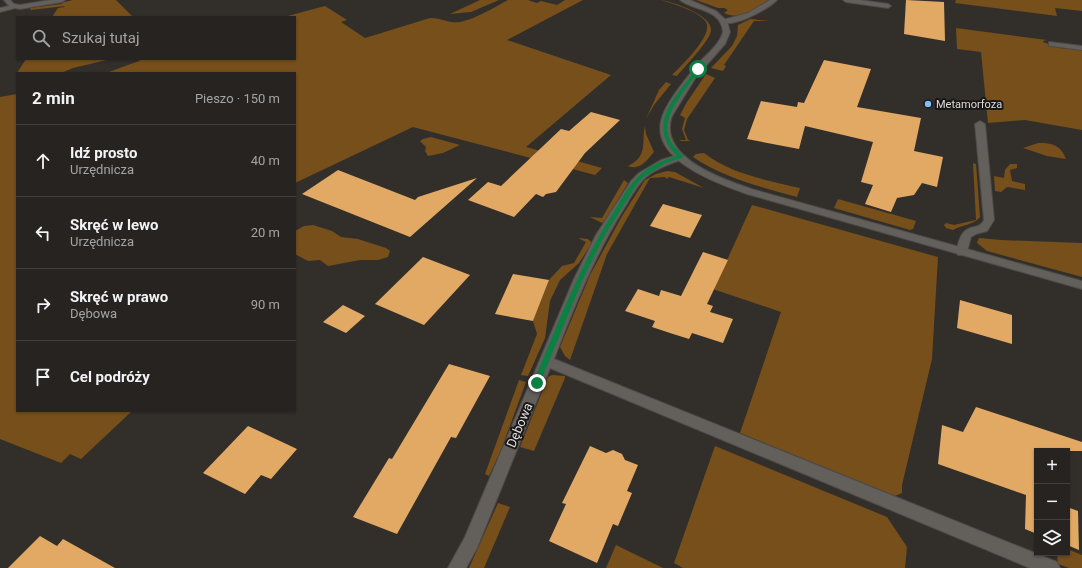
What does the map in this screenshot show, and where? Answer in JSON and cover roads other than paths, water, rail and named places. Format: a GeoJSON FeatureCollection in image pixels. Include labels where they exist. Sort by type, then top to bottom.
{"type":"FeatureCollection","features":[{"type":"Feature","properties":{"kind":"street"},"geometry":{"type":"LineString","coordinates":[[8,1],[15,3],[62,0]]}},
{"type":"Feature","properties":{"kind":"street"},"geometry":{"type":"LineString","coordinates":[[683,0],[715,13],[723,21],[726,28],[723,41],[702,64],[668,112],[665,123],[665,134],[671,147],[694,167],[726,184],[750,192],[1082,285]]}},
{"type":"Feature","properties":{"kind":"street"},"geometry":{"type":"LineString","coordinates":[[723,21],[752,15],[774,0]]}},
{"type":"Feature","properties":{"kind":"street"},"geometry":{"type":"LineString","coordinates":[[846,0],[888,6]]}},
{"type":"Feature","properties":{"kind":"street"},"geometry":{"type":"LineString","coordinates":[[0,10],[15,3]]}},
{"type":"Feature","properties":{"kind":"street"},"geometry":{"type":"LineString","coordinates":[[1052,44],[1082,48]]}},
{"type":"Feature","properties":{"kind":"street"},"geometry":{"type":"LineString","coordinates":[[962,252],[966,237],[969,233],[988,226],[989,220],[980,124]]}},
{"type":"Feature","properties":{"kind":"street","name":"Dębowa"},"geometry":{"type":"LineString","coordinates":[[457,568],[471,542],[580,279],[602,235],[635,183],[643,175],[664,162],[681,157]]}},
{"type":"Feature","properties":{"kind":"street"},"geometry":{"type":"LineString","coordinates":[[546,362],[1051,568]]}},
{"type":"Feature","properties":{"kind":"place","name":"Metamorfoza"},"geometry":{"type":"Point","coordinates":[928,104]}}]}
